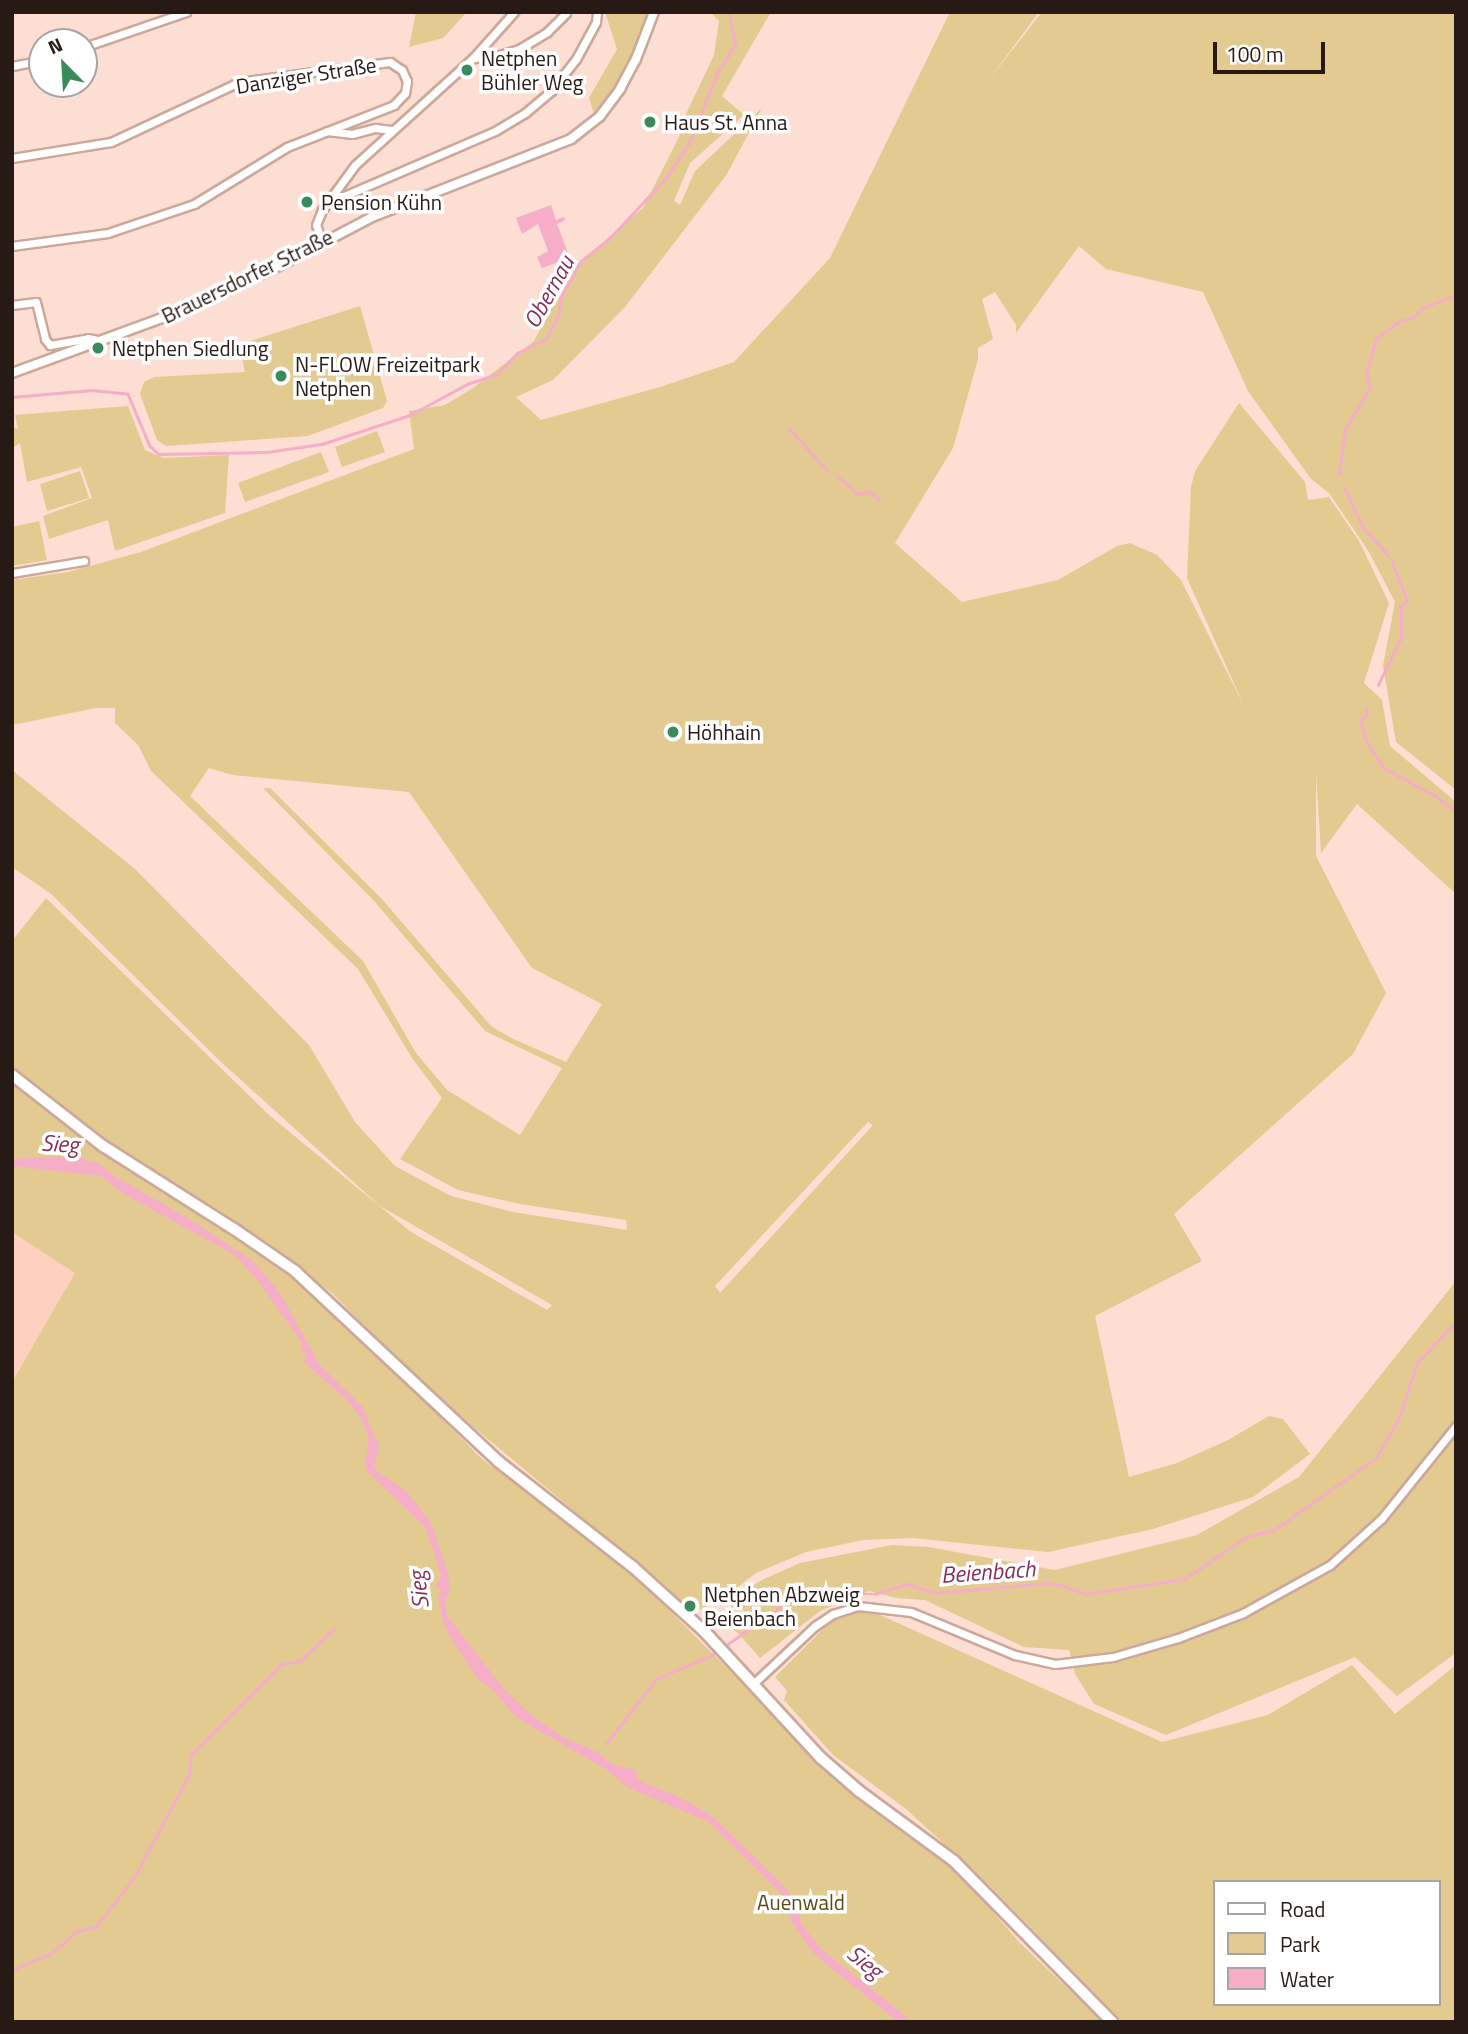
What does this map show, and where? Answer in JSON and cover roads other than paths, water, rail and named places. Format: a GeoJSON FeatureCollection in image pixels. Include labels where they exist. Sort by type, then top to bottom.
{"type":"FeatureCollection","features":[{"type":"Feature","properties":{"kind":"main road"},"geometry":{"type":"LineString","coordinates":[[12,1075],[103,1146],[234,1228],[295,1271],[499,1462],[633,1567],[705,1632],[821,1758],[859,1791],[954,1861],[1112,2022]]}},
{"type":"Feature","properties":{"kind":"street"},"geometry":{"type":"LineString","coordinates":[[98,42],[186,12]]}},
{"type":"Feature","properties":{"kind":"street"},"geometry":{"type":"LineString","coordinates":[[322,242],[316,225],[331,196],[362,158],[473,58],[514,12]]}},
{"type":"Feature","properties":{"kind":"street"},"geometry":{"type":"LineString","coordinates":[[331,196],[344,196],[495,131],[525,113],[551,91],[576,59],[596,22],[597,12]]}},
{"type":"Feature","properties":{"kind":"street","name":"Brauersdorfer Straße"},"geometry":{"type":"LineString","coordinates":[[12,373],[102,341],[227,291],[382,212],[550,148],[581,132],[600,116],[620,89],[636,59],[654,12]]}},
{"type":"Feature","properties":{"kind":"street"},"geometry":{"type":"LineString","coordinates":[[473,58],[493,57],[519,49],[547,32],[566,13]]}},
{"type":"Feature","properties":{"kind":"street","name":"Danziger Straße"},"geometry":{"type":"LineString","coordinates":[[12,158],[111,142],[234,84],[374,62],[390,62],[402,70],[407,81],[405,93],[394,105],[327,131]]}},
{"type":"Feature","properties":{"kind":"street"},"geometry":{"type":"LineString","coordinates":[[12,246],[108,233],[194,204],[287,147],[327,131],[352,134],[375,128],[392,130]]}},
{"type":"Feature","properties":{"kind":"street"},"geometry":{"type":"LineString","coordinates":[[12,305],[36,302],[50,345],[89,338],[102,341]]}},
{"type":"Feature","properties":{"kind":"street"},"geometry":{"type":"LineString","coordinates":[[12,573],[35,572],[84,561]]}},
{"type":"Feature","properties":{"kind":"street"},"geometry":{"type":"LineString","coordinates":[[754,1683],[815,1626],[833,1614],[858,1606],[911,1612],[1015,1655],[1055,1664],[1114,1657],[1178,1638],[1243,1613],[1330,1565],[1382,1518],[1456,1426]]}},
{"type":"Feature","properties":{"kind":"water"},"geometry":{"type":"Polygon","coordinates":[[[551,205],[556,220],[564,217],[565,220],[557,224],[570,258],[542,268],[537,257],[548,251],[538,224],[522,234],[516,218],[551,205]]]}},
{"type":"Feature","properties":{"kind":"water"},"geometry":{"type":"Polygon","coordinates":[[[80,1158],[100,1164],[111,1174],[186,1217],[253,1261],[280,1293],[319,1364],[362,1406],[379,1446],[374,1466],[378,1472],[407,1492],[431,1523],[448,1573],[450,1592],[445,1599],[447,1616],[504,1689],[530,1714],[563,1737],[599,1753],[612,1764],[635,1770],[639,1781],[679,1797],[712,1816],[787,1889],[797,1906],[801,1923],[820,1948],[913,2022],[895,2019],[815,1955],[792,1923],[786,1898],[709,1822],[627,1787],[606,1769],[517,1718],[491,1688],[478,1679],[450,1637],[442,1618],[438,1596],[442,1591],[436,1588],[441,1574],[425,1527],[368,1472],[365,1463],[369,1438],[361,1418],[346,1399],[304,1362],[307,1353],[301,1350],[302,1343],[258,1281],[235,1255],[124,1194],[101,1176],[12,1166],[12,1159],[80,1158]]]}},
{"type":"Feature","properties":{"kind":"waterway","name":"Obernau"},"geometry":{"type":"LineString","coordinates":[[12,397],[92,390],[128,394],[150,446],[159,454],[267,452],[322,444],[410,415],[467,384],[497,374],[517,353],[546,339],[559,314],[561,297],[581,261],[607,241],[666,178],[691,140],[717,73],[735,45],[729,12]]}},
{"type":"Feature","properties":{"kind":"waterway"},"geometry":{"type":"LineString","coordinates":[[1339,474],[1345,430],[1370,387],[1366,374],[1376,338],[1400,321],[1414,317],[1423,308],[1456,295]]}},
{"type":"Feature","properties":{"kind":"waterway"},"geometry":{"type":"LineString","coordinates":[[789,428],[827,470]]}},
{"type":"Feature","properties":{"kind":"waterway"},"geometry":{"type":"LineString","coordinates":[[838,476],[857,494],[868,491],[879,499]]}},
{"type":"Feature","properties":{"kind":"waterway"},"geometry":{"type":"LineString","coordinates":[[1345,488],[1363,527],[1388,555]]}},
{"type":"Feature","properties":{"kind":"waterway"},"geometry":{"type":"LineString","coordinates":[[1378,685],[1401,638],[1401,606],[1407,601],[1392,562]]}},
{"type":"Feature","properties":{"kind":"waterway"},"geometry":{"type":"LineString","coordinates":[[1367,708],[1366,716],[1361,720],[1365,738],[1384,768],[1436,796],[1456,812]]}},
{"type":"Feature","properties":{"kind":"waterway","name":"Beienbach"},"geometry":{"type":"LineString","coordinates":[[606,1744],[656,1679],[712,1655],[799,1594],[812,1591],[820,1594],[875,1594],[906,1584],[937,1593],[1047,1583],[1062,1585],[1085,1594],[1184,1579],[1246,1537],[1274,1530],[1376,1458],[1399,1418],[1417,1363],[1456,1322]]}},
{"type":"Feature","properties":{"kind":"waterway"},"geometry":{"type":"LineString","coordinates":[[12,1970],[52,1953],[77,1931],[96,1927],[135,1876],[189,1775],[191,1755],[282,1664],[300,1661],[335,1628]]}},
{"type":"Feature","properties":{"kind":"place","name":"Netphen Bühler Weg"},"geometry":{"type":"Point","coordinates":[467,70]}},
{"type":"Feature","properties":{"kind":"place","name":"Haus St. Anna"},"geometry":{"type":"Point","coordinates":[650,122]}},
{"type":"Feature","properties":{"kind":"place","name":"Pension Kühn"},"geometry":{"type":"Point","coordinates":[307,202]}},
{"type":"Feature","properties":{"kind":"place","name":"Netphen Siedlung"},"geometry":{"type":"Point","coordinates":[98,348]}},
{"type":"Feature","properties":{"kind":"place","name":"N-FLOW Freizeitpark Netphen"},"geometry":{"type":"Point","coordinates":[281,376]}},
{"type":"Feature","properties":{"kind":"place","name":"Höhhain"},"geometry":{"type":"Point","coordinates":[673,732]}},
{"type":"Feature","properties":{"kind":"place","name":"Netphen Abzweig Beienbach"},"geometry":{"type":"Point","coordinates":[690,1606]}},
{"type":"Feature","properties":{"kind":"water label","name":"Sieg"},"geometry":{"type":"Point","coordinates":[60,1144]}},
{"type":"Feature","properties":{"kind":"water label","name":"Sieg"},"geometry":{"type":"Point","coordinates":[419,1590]}},
{"type":"Feature","properties":{"kind":"water label","name":"Sieg"},"geometry":{"type":"Point","coordinates":[865,1962]}},
{"type":"Feature","properties":{"kind":"park label","name":"Auenwald"},"geometry":{"type":"Point","coordinates":[801,1902]}}]}
